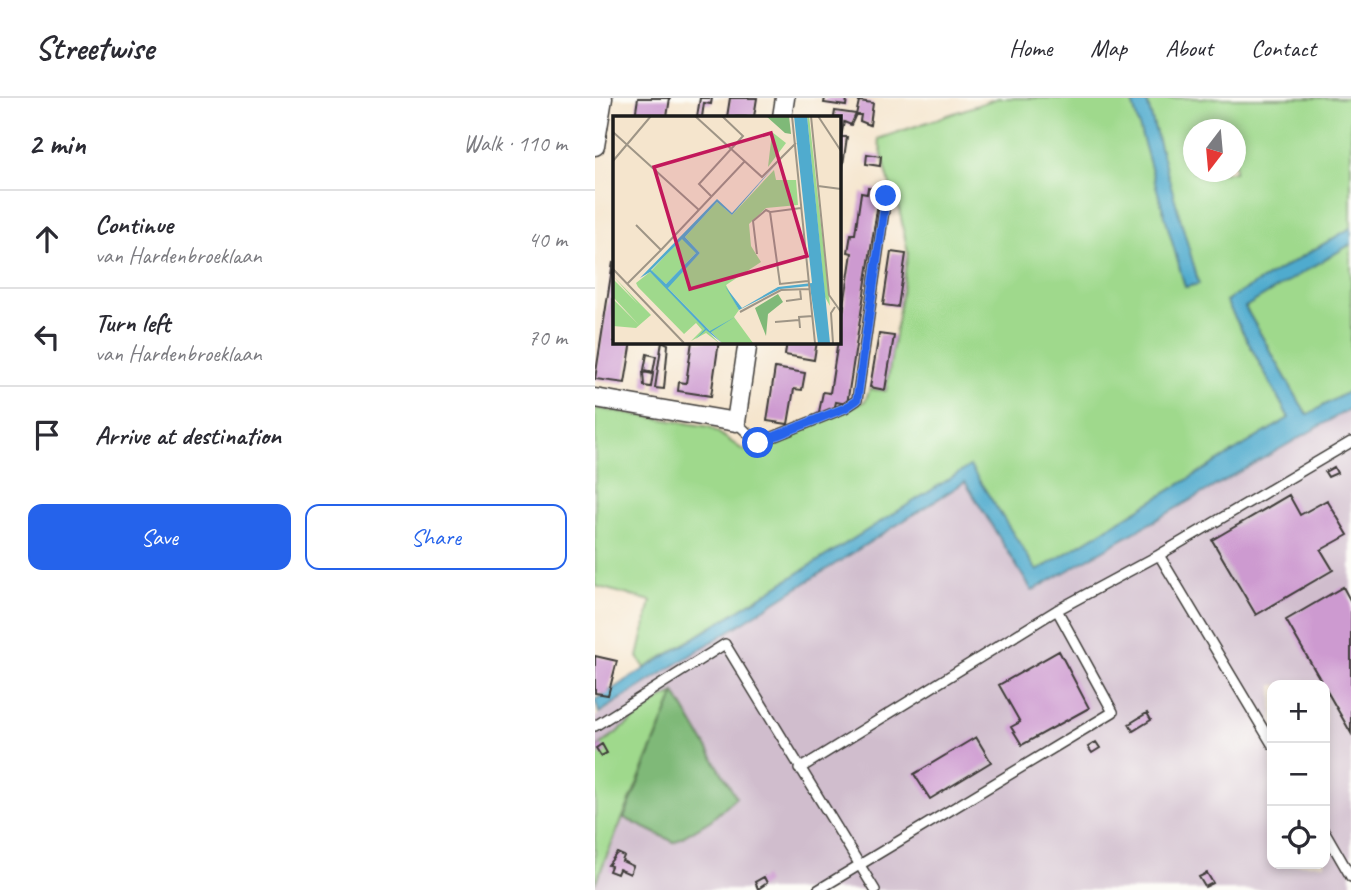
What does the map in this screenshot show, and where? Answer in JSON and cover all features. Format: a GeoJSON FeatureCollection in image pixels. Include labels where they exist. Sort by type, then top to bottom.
{"type":"FeatureCollection","features":[{"type":"Feature","properties":{"kind":"street"},"geometry":{"type":"LineString","coordinates":[[595,146],[603,98]]}},
{"type":"Feature","properties":{"kind":"street"},"geometry":{"type":"LineString","coordinates":[[782,116],[785,98]]}},
{"type":"Feature","properties":{"kind":"street"},"geometry":{"type":"LineString","coordinates":[[595,398],[736,422],[748,343]]}},
{"type":"Feature","properties":{"kind":"lane"},"geometry":{"type":"LineString","coordinates":[[736,422],[758,443],[845,408],[857,400],[886,196]]}},
{"type":"Feature","properties":{"kind":"lane"},"geometry":{"type":"LineString","coordinates":[[799,769],[1057,610],[1159,555],[1351,442]]}},
{"type":"Feature","properties":{"kind":"lane"},"geometry":{"type":"LineString","coordinates":[[1159,555],[1271,743]]}},
{"type":"Feature","properties":{"kind":"lane"},"geometry":{"type":"LineString","coordinates":[[818,890],[1113,712],[1057,610]]}},
{"type":"Feature","properties":{"kind":"lane"},"geometry":{"type":"LineString","coordinates":[[595,726],[725,644],[875,890]]}},
{"type":"Feature","properties":{"kind":"lane"},"geometry":{"type":"LineString","coordinates":[[1330,841],[1351,877]]}},
{"type":"Feature","properties":{"kind":"shaded area"},"geometry":{"type":"Polygon","coordinates":[[[1351,400],[1351,890],[595,890],[595,717],[968,473],[1351,400]]]}},
{"type":"Feature","properties":{"kind":"green space"},"geometry":{"type":"Polygon","coordinates":[[[998,98],[1131,98],[1186,287],[1198,283],[1146,98],[1351,98],[1351,228],[1226,301],[1289,418],[1037,571],[970,467],[645,668],[638,657],[651,601],[595,586],[595,408],[710,427],[743,450],[756,451],[865,401],[870,389],[886,391],[908,253],[897,197],[893,196],[878,139],[998,98]]]}},
{"type":"Feature","properties":{"kind":"green space"},"geometry":{"type":"Polygon","coordinates":[[[1351,244],[1351,390],[1307,415],[1245,307],[1351,244]]]}},
{"type":"Feature","properties":{"kind":"green space"},"geometry":{"type":"Polygon","coordinates":[[[675,693],[595,884],[595,749],[661,699],[675,693]]]}},
{"type":"Feature","properties":{"kind":"green space"},"geometry":{"type":"Polygon","coordinates":[[[675,693],[736,797],[711,820],[674,842],[624,818],[675,693]]]}},
{"type":"Feature","properties":{"kind":"water"},"geometry":{"type":"Polygon","coordinates":[[[1131,98],[1146,98],[1199,284],[1185,287],[1131,98]]]}},
{"type":"Feature","properties":{"kind":"water"},"geometry":{"type":"Polygon","coordinates":[[[1351,228],[1351,244],[1245,307],[1307,415],[1351,390],[1351,408],[1032,591],[965,482],[599,713],[595,700],[970,466],[1037,571],[1289,418],[1226,301],[1351,228]]]}},
{"type":"Feature","properties":{"kind":"building"},"geometry":{"type":"Polygon","coordinates":[[[638,98],[670,98],[667,116],[635,116],[638,98]]]}},
{"type":"Feature","properties":{"kind":"building"},"geometry":{"type":"Polygon","coordinates":[[[700,98],[712,98],[711,104],[704,103],[702,116],[697,116],[700,98]]]}},
{"type":"Feature","properties":{"kind":"building"},"geometry":{"type":"Polygon","coordinates":[[[730,98],[757,98],[754,116],[727,116],[730,98]]]}},
{"type":"Feature","properties":{"kind":"building"},"geometry":{"type":"Polygon","coordinates":[[[825,98],[847,98],[846,106],[824,103],[825,98]]]}},
{"type":"Feature","properties":{"kind":"building"},"geometry":{"type":"Polygon","coordinates":[[[859,101],[873,103],[870,125],[860,121],[861,115],[856,115],[859,101]]]}},
{"type":"Feature","properties":{"kind":"building"},"geometry":{"type":"Polygon","coordinates":[[[835,111],[856,114],[851,125],[844,122],[841,137],[847,137],[842,172],[840,116],[834,116],[835,111]]]}},
{"type":"Feature","properties":{"kind":"building"},"geometry":{"type":"Polygon","coordinates":[[[867,154],[881,156],[880,166],[866,164],[867,154]]]}},
{"type":"Feature","properties":{"kind":"building"},"geometry":{"type":"Polygon","coordinates":[[[868,188],[880,190],[847,404],[836,402],[834,410],[818,417],[823,392],[830,393],[838,343],[840,343],[840,319],[852,253],[848,252],[851,234],[855,234],[861,193],[867,194],[868,188]]]}},
{"type":"Feature","properties":{"kind":"building"},"geometry":{"type":"Polygon","coordinates":[[[891,252],[906,254],[898,307],[883,305],[891,252]]]}},
{"type":"Feature","properties":{"kind":"building"},"geometry":{"type":"Polygon","coordinates":[[[613,262],[613,343],[632,343],[625,383],[595,379],[613,262]]]}},
{"type":"Feature","properties":{"kind":"building"},"geometry":{"type":"Polygon","coordinates":[[[879,334],[894,336],[885,390],[870,387],[879,334]]]}},
{"type":"Feature","properties":{"kind":"building"},"geometry":{"type":"Polygon","coordinates":[[[662,343],[666,343],[664,389],[655,388],[662,343]]]}},
{"type":"Feature","properties":{"kind":"building"},"geometry":{"type":"Polygon","coordinates":[[[692,343],[719,343],[711,396],[678,391],[679,382],[686,383],[692,343]]]}},
{"type":"Feature","properties":{"kind":"building"},"geometry":{"type":"Polygon","coordinates":[[[787,343],[817,343],[814,360],[785,355],[787,343]]]}},
{"type":"Feature","properties":{"kind":"building"},"geometry":{"type":"Polygon","coordinates":[[[647,354],[656,356],[653,372],[644,370],[647,354]]]}},
{"type":"Feature","properties":{"kind":"building"},"geometry":{"type":"Polygon","coordinates":[[[775,368],[805,373],[802,390],[794,389],[788,424],[767,421],[775,368]]]}},
{"type":"Feature","properties":{"kind":"building"},"geometry":{"type":"Polygon","coordinates":[[[643,372],[653,374],[651,387],[644,386],[643,372]]]}},
{"type":"Feature","properties":{"kind":"building"},"geometry":{"type":"Polygon","coordinates":[[[1334,467],[1337,473],[1328,477],[1325,472],[1334,467]]]}},
{"type":"Feature","properties":{"kind":"building"},"geometry":{"type":"Polygon","coordinates":[[[1289,495],[1300,515],[1327,500],[1348,535],[1321,550],[1333,570],[1256,615],[1212,540],[1289,495]]]}},
{"type":"Feature","properties":{"kind":"building"},"geometry":{"type":"Polygon","coordinates":[[[1343,587],[1351,602],[1351,733],[1330,696],[1330,680],[1321,680],[1286,620],[1343,587]]]}},
{"type":"Feature","properties":{"kind":"building"},"geometry":{"type":"Polygon","coordinates":[[[1059,651],[1089,708],[1022,745],[1011,727],[1020,722],[999,685],[1059,651]]]}},
{"type":"Feature","properties":{"kind":"building"},"geometry":{"type":"Polygon","coordinates":[[[595,656],[617,661],[608,695],[595,693],[595,656]]]}},
{"type":"Feature","properties":{"kind":"building"},"geometry":{"type":"Polygon","coordinates":[[[1147,713],[1151,720],[1133,731],[1129,724],[1147,713]]]}},
{"type":"Feature","properties":{"kind":"building"},"geometry":{"type":"Polygon","coordinates":[[[976,737],[991,762],[930,799],[914,774],[976,737]]]}},
{"type":"Feature","properties":{"kind":"building"},"geometry":{"type":"Polygon","coordinates":[[[1096,742],[1100,748],[1092,753],[1088,747],[1096,742]]]}},
{"type":"Feature","properties":{"kind":"building"},"geometry":{"type":"Polygon","coordinates":[[[602,744],[607,753],[601,756],[596,748],[602,744]]]}},
{"type":"Feature","properties":{"kind":"building"},"geometry":{"type":"Polygon","coordinates":[[[617,853],[624,856],[622,861],[633,866],[630,874],[619,869],[617,874],[609,871],[611,866],[608,865],[617,853]]]}},
{"type":"Feature","properties":{"kind":"building"},"geometry":{"type":"Polygon","coordinates":[[[1207,873],[1213,883],[1205,887],[1199,877],[1207,873]]]}},
{"type":"Feature","properties":{"kind":"building"},"geometry":{"type":"Polygon","coordinates":[[[764,877],[767,883],[758,889],[755,882],[764,877]]]}},
{"type":"Feature","properties":{"kind":"route"},"geometry":{"type":"LineString","coordinates":[[758,443],[845,408],[857,400],[886,196]]}}]}
